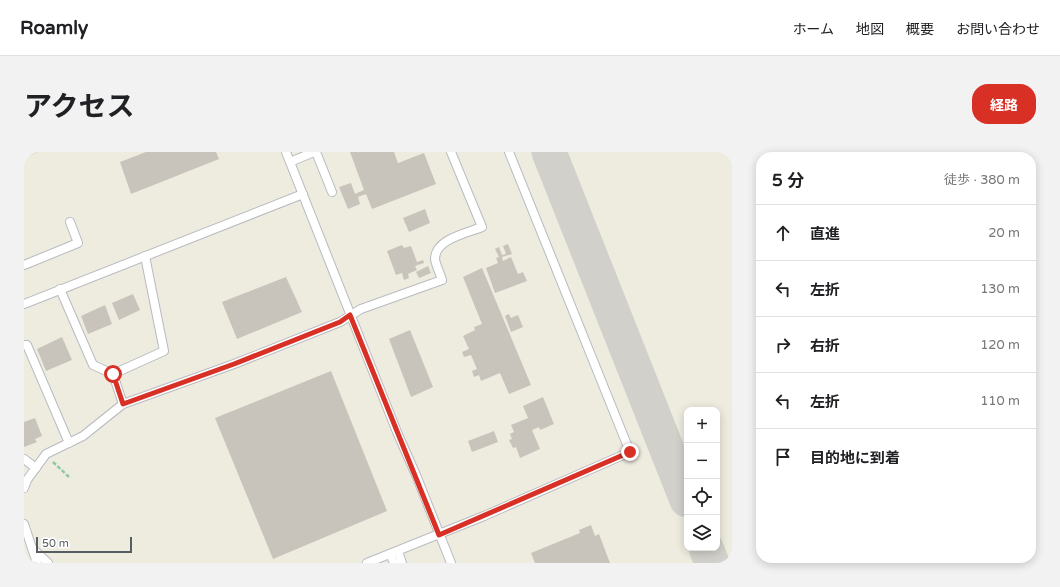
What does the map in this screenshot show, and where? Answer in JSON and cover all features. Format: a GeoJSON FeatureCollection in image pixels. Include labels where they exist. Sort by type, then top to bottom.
{"type":"FeatureCollection","features":[{"type":"Feature","properties":{"kind":"lane"},"geometry":{"type":"LineString","coordinates":[[286,152],[350,315],[451,563]]}},
{"type":"Feature","properties":{"kind":"lane"},"geometry":{"type":"LineString","coordinates":[[290,162],[315,152],[332,192]]}},
{"type":"Feature","properties":{"kind":"lane"},"geometry":{"type":"LineString","coordinates":[[24,488],[46,454],[83,436],[123,404],[234,364],[340,322],[361,309],[442,280],[435,260],[439,247],[445,242],[482,227],[450,152]]}},
{"type":"Feature","properties":{"kind":"lane"},"geometry":{"type":"LineString","coordinates":[[367,563],[439,535],[630,452],[509,152]]}},
{"type":"Feature","properties":{"kind":"lane"},"geometry":{"type":"LineString","coordinates":[[24,303],[303,194]]}},
{"type":"Feature","properties":{"kind":"lane"},"geometry":{"type":"LineString","coordinates":[[24,265],[78,243],[70,222]]}},
{"type":"Feature","properties":{"kind":"lane"},"geometry":{"type":"LineString","coordinates":[[113,374],[164,351],[144,256]]}},
{"type":"Feature","properties":{"kind":"lane"},"geometry":{"type":"LineString","coordinates":[[60,290],[93,365],[113,374],[123,404]]}},
{"type":"Feature","properties":{"kind":"lane"},"geometry":{"type":"LineString","coordinates":[[24,345],[27,345],[69,443]]}},
{"type":"Feature","properties":{"kind":"lane"},"geometry":{"type":"LineString","coordinates":[[24,459],[36,468]]}},
{"type":"Feature","properties":{"kind":"lane"},"geometry":{"type":"LineString","coordinates":[[24,524],[37,563]]}},
{"type":"Feature","properties":{"kind":"lane"},"geometry":{"type":"LineString","coordinates":[[32,548],[48,563]]}},
{"type":"Feature","properties":{"kind":"lane"},"geometry":{"type":"LineString","coordinates":[[394,552],[394,563]]}},
{"type":"Feature","properties":{"kind":"lane"},"geometry":{"type":"LineString","coordinates":[[394,552],[402,563]]}},
{"type":"Feature","properties":{"kind":"path"},"geometry":{"type":"LineString","coordinates":[[46,454],[69,477]]}},
{"type":"Feature","properties":{"kind":"building"},"geometry":{"type":"Polygon","coordinates":[[[24,152],[38,152],[26,157],[24,152]]]}},
{"type":"Feature","properties":{"kind":"building"},"geometry":{"type":"Polygon","coordinates":[[[146,152],[216,152],[219,159],[131,194],[120,162],[146,152]]]}},
{"type":"Feature","properties":{"kind":"building"},"geometry":{"type":"Polygon","coordinates":[[[350,152],[394,152],[398,163],[424,153],[436,184],[372,209],[366,194],[358,197],[360,204],[348,209],[339,187],[351,183],[355,194],[364,190],[350,152]]]}},
{"type":"Feature","properties":{"kind":"building"},"geometry":{"type":"Polygon","coordinates":[[[425,209],[430,223],[409,232],[403,218],[425,209]]]}},
{"type":"Feature","properties":{"kind":"building"},"geometry":{"type":"Polygon","coordinates":[[[508,244],[512,254],[502,257],[503,261],[511,257],[518,274],[523,272],[527,281],[495,293],[486,268],[498,263],[496,258],[499,257],[495,249],[499,247],[502,255],[506,254],[503,246],[508,244]]]}},
{"type":"Feature","properties":{"kind":"building"},"geometry":{"type":"Polygon","coordinates":[[[402,245],[404,248],[411,246],[417,262],[423,260],[424,263],[415,266],[417,270],[408,274],[409,278],[404,280],[402,273],[396,275],[387,251],[402,245]]]}},
{"type":"Feature","properties":{"kind":"building"},"geometry":{"type":"Polygon","coordinates":[[[428,266],[431,273],[419,278],[416,272],[428,266]]]}},
{"type":"Feature","properties":{"kind":"building"},"geometry":{"type":"Polygon","coordinates":[[[482,268],[531,385],[509,394],[500,373],[481,381],[479,375],[474,377],[472,371],[477,369],[471,355],[464,357],[462,352],[469,349],[463,336],[475,330],[474,327],[482,324],[463,277],[482,268]]]}},
{"type":"Feature","properties":{"kind":"building"},"geometry":{"type":"Polygon","coordinates":[[[286,277],[302,312],[237,339],[222,302],[286,277]]]}},
{"type":"Feature","properties":{"kind":"building"},"geometry":{"type":"Polygon","coordinates":[[[133,294],[140,310],[119,320],[112,303],[133,294]]]}},
{"type":"Feature","properties":{"kind":"building"},"geometry":{"type":"Polygon","coordinates":[[[105,305],[112,324],[88,334],[81,316],[105,305]]]}},
{"type":"Feature","properties":{"kind":"building"},"geometry":{"type":"Polygon","coordinates":[[[509,314],[511,318],[518,315],[523,327],[511,332],[505,316],[509,314]]]}},
{"type":"Feature","properties":{"kind":"building"},"geometry":{"type":"Polygon","coordinates":[[[410,330],[433,387],[411,397],[389,339],[410,330]]]}},
{"type":"Feature","properties":{"kind":"building"},"geometry":{"type":"Polygon","coordinates":[[[62,337],[72,360],[46,371],[37,349],[62,337]]]}},
{"type":"Feature","properties":{"kind":"building"},"geometry":{"type":"Polygon","coordinates":[[[331,371],[387,511],[273,559],[215,418],[331,371]]]}},
{"type":"Feature","properties":{"kind":"building"},"geometry":{"type":"Polygon","coordinates":[[[543,397],[554,424],[540,430],[539,427],[532,430],[540,449],[520,458],[516,447],[513,448],[509,440],[512,439],[510,434],[514,432],[511,425],[528,418],[523,406],[543,397]]]}},
{"type":"Feature","properties":{"kind":"building"},"geometry":{"type":"Polygon","coordinates":[[[35,418],[42,436],[35,439],[37,442],[24,447],[24,422],[35,418]]]}},
{"type":"Feature","properties":{"kind":"building"},"geometry":{"type":"Polygon","coordinates":[[[494,431],[498,442],[472,452],[468,441],[494,431]]]}},
{"type":"Feature","properties":{"kind":"building"},"geometry":{"type":"Polygon","coordinates":[[[591,525],[595,536],[599,534],[610,563],[535,563],[531,553],[580,533],[579,530],[591,525]]]}},
{"type":"Feature","properties":{"kind":"taxiway"},"geometry":{"type":"LineString","coordinates":[[549,152],[684,492]]}},
{"type":"Feature","properties":{"kind":"taxiway"},"geometry":{"type":"LineString","coordinates":[[707,551],[712,563]]}},
{"type":"Feature","properties":{"kind":"route"},"geometry":{"type":"LineString","coordinates":[[113,374],[123,404],[234,364],[340,322],[350,315],[396,432],[416,474],[439,535],[630,452]]}}]}
